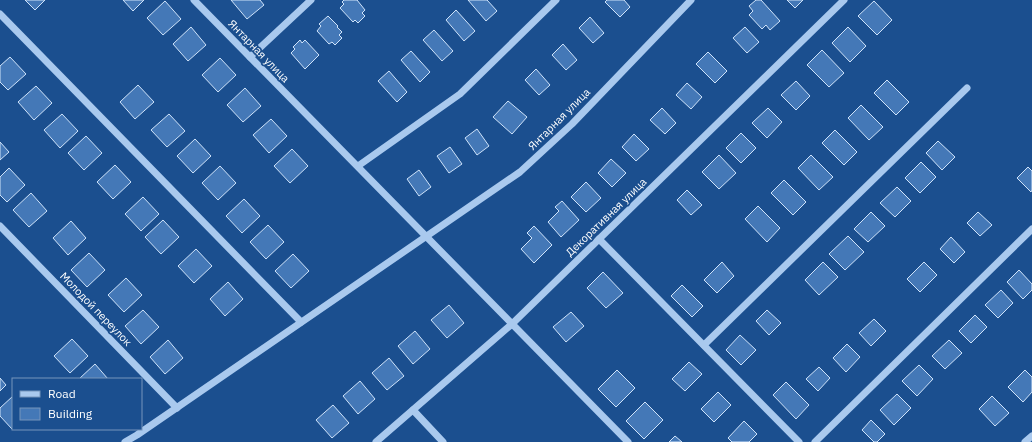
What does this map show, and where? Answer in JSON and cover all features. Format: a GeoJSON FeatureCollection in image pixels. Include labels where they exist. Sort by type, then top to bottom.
{"type":"FeatureCollection","features":[{"type":"Feature","properties":{"kind":"street","name":"Янтарная улица"},"geometry":{"type":"LineString","coordinates":[[194,0],[628,442]]}},
{"type":"Feature","properties":{"kind":"street"},"geometry":{"type":"LineString","coordinates":[[250,57],[311,0]]}},
{"type":"Feature","properties":{"kind":"street"},"geometry":{"type":"LineString","coordinates":[[358,166],[460,94],[556,0]]}},
{"type":"Feature","properties":{"kind":"street","name":"Янтарная улица"},"geometry":{"type":"LineString","coordinates":[[426,237],[520,172],[572,124],[692,0]]}},
{"type":"Feature","properties":{"kind":"street","name":"Декоративная улица"},"geometry":{"type":"LineString","coordinates":[[376,442],[512,324],[844,0]]}},
{"type":"Feature","properties":{"kind":"street"},"geometry":{"type":"LineString","coordinates":[[0,14],[301,322]]}},
{"type":"Feature","properties":{"kind":"street"},"geometry":{"type":"LineString","coordinates":[[704,345],[967,88]]}},
{"type":"Feature","properties":{"kind":"street","name":"Молодой переулок"},"geometry":{"type":"LineString","coordinates":[[0,226],[177,408]]}},
{"type":"Feature","properties":{"kind":"street"},"geometry":{"type":"LineString","coordinates":[[815,442],[1032,229]]}},
{"type":"Feature","properties":{"kind":"street"},"geometry":{"type":"LineString","coordinates":[[125,442],[426,237]]}},
{"type":"Feature","properties":{"kind":"street"},"geometry":{"type":"LineString","coordinates":[[599,239],[799,442]]}},
{"type":"Feature","properties":{"kind":"street"},"geometry":{"type":"LineString","coordinates":[[413,410],[443,442]]}},
{"type":"Feature","properties":{"kind":"street"},"geometry":{"type":"LineString","coordinates":[[1025,442],[1032,436]]}},
{"type":"Feature","properties":{"kind":"building"},"geometry":{"type":"Polygon","coordinates":[[[25,0],[45,0],[35,10],[25,0]]]}},
{"type":"Feature","properties":{"kind":"building"},"geometry":{"type":"Polygon","coordinates":[[[123,0],[144,0],[133,11],[123,0]]]}},
{"type":"Feature","properties":{"kind":"building"},"geometry":{"type":"Polygon","coordinates":[[[231,0],[260,0],[264,5],[247,19],[231,0]]]}},
{"type":"Feature","properties":{"kind":"building"},"geometry":{"type":"Polygon","coordinates":[[[344,0],[357,0],[365,10],[362,13],[365,16],[358,23],[355,20],[353,22],[340,8],[344,4],[342,2],[344,0]]]}},
{"type":"Feature","properties":{"kind":"building"},"geometry":{"type":"Polygon","coordinates":[[[468,0],[487,0],[497,11],[486,21],[468,0]]]}},
{"type":"Feature","properties":{"kind":"building"},"geometry":{"type":"Polygon","coordinates":[[[607,0],[624,0],[630,7],[620,17],[605,2],[607,0]]]}},
{"type":"Feature","properties":{"kind":"building"},"geometry":{"type":"Polygon","coordinates":[[[756,0],[761,0],[780,21],[770,30],[766,25],[762,29],[749,15],[753,11],[749,6],[756,0]]]}},
{"type":"Feature","properties":{"kind":"building"},"geometry":{"type":"Polygon","coordinates":[[[787,0],[803,0],[795,8],[787,0]]]}},
{"type":"Feature","properties":{"kind":"building"},"geometry":{"type":"Polygon","coordinates":[[[165,1],[181,19],[163,35],[147,18],[165,1]]]}},
{"type":"Feature","properties":{"kind":"building"},"geometry":{"type":"Polygon","coordinates":[[[874,1],[892,20],[877,35],[858,16],[874,1]]]}},
{"type":"Feature","properties":{"kind":"building"},"geometry":{"type":"Polygon","coordinates":[[[456,10],[475,31],[464,41],[446,20],[456,10]]]}},
{"type":"Feature","properties":{"kind":"building"},"geometry":{"type":"Polygon","coordinates":[[[328,16],[342,32],[339,35],[342,38],[335,45],[332,42],[329,44],[317,31],[321,26],[319,24],[328,16]]]}},
{"type":"Feature","properties":{"kind":"building"},"geometry":{"type":"Polygon","coordinates":[[[590,17],[604,33],[593,43],[579,28],[590,17]]]}},
{"type":"Feature","properties":{"kind":"building"},"geometry":{"type":"Polygon","coordinates":[[[191,27],[206,45],[188,61],[173,44],[191,27]]]}},
{"type":"Feature","properties":{"kind":"building"},"geometry":{"type":"Polygon","coordinates":[[[745,27],[759,42],[747,53],[733,38],[745,27]]]}},
{"type":"Feature","properties":{"kind":"building"},"geometry":{"type":"Polygon","coordinates":[[[848,27],[866,46],[850,62],[832,43],[848,27]]]}},
{"type":"Feature","properties":{"kind":"building"},"geometry":{"type":"Polygon","coordinates":[[[434,30],[453,51],[442,61],[423,40],[434,30]]]}},
{"type":"Feature","properties":{"kind":"building"},"geometry":{"type":"Polygon","coordinates":[[[300,40],[302,43],[305,40],[319,55],[305,69],[291,53],[295,49],[293,47],[300,40]]]}},
{"type":"Feature","properties":{"kind":"building"},"geometry":{"type":"Polygon","coordinates":[[[563,44],[577,60],[566,70],[552,55],[563,44]]]}},
{"type":"Feature","properties":{"kind":"building"},"geometry":{"type":"Polygon","coordinates":[[[822,50],[844,73],[829,87],[807,65],[822,50]]]}},
{"type":"Feature","properties":{"kind":"building"},"geometry":{"type":"Polygon","coordinates":[[[411,51],[430,72],[420,82],[401,60],[411,51]]]}},
{"type":"Feature","properties":{"kind":"building"},"geometry":{"type":"Polygon","coordinates":[[[708,52],[727,71],[715,83],[696,64],[708,52]]]}},
{"type":"Feature","properties":{"kind":"building"},"geometry":{"type":"Polygon","coordinates":[[[10,57],[26,74],[8,90],[0,82],[0,66],[10,57]]]}},
{"type":"Feature","properties":{"kind":"building"},"geometry":{"type":"Polygon","coordinates":[[[220,58],[236,75],[218,92],[202,75],[220,58]]]}},
{"type":"Feature","properties":{"kind":"building"},"geometry":{"type":"Polygon","coordinates":[[[536,69],[550,85],[539,95],[525,80],[536,69]]]}},
{"type":"Feature","properties":{"kind":"building"},"geometry":{"type":"Polygon","coordinates":[[[389,71],[407,92],[397,102],[378,81],[389,71]]]}},
{"type":"Feature","properties":{"kind":"building"},"geometry":{"type":"Polygon","coordinates":[[[887,80],[909,102],[896,115],[874,93],[887,80]]]}},
{"type":"Feature","properties":{"kind":"building"},"geometry":{"type":"Polygon","coordinates":[[[796,81],[810,96],[796,110],[781,95],[796,81]]]}},
{"type":"Feature","properties":{"kind":"building"},"geometry":{"type":"Polygon","coordinates":[[[687,83],[702,97],[691,109],[676,95],[687,83]]]}},
{"type":"Feature","properties":{"kind":"building"},"geometry":{"type":"Polygon","coordinates":[[[138,85],[154,102],[135,119],[120,102],[138,85]]]}},
{"type":"Feature","properties":{"kind":"building"},"geometry":{"type":"Polygon","coordinates":[[[36,86],[52,103],[34,120],[18,102],[36,86]]]}},
{"type":"Feature","properties":{"kind":"building"},"geometry":{"type":"Polygon","coordinates":[[[245,88],[261,106],[243,122],[227,105],[245,88]]]}},
{"type":"Feature","properties":{"kind":"building"},"geometry":{"type":"Polygon","coordinates":[[[508,101],[527,117],[512,134],[493,117],[508,101]]]}},
{"type":"Feature","properties":{"kind":"building"},"geometry":{"type":"Polygon","coordinates":[[[861,105],[883,127],[869,140],[848,118],[861,105]]]}},
{"type":"Feature","properties":{"kind":"building"},"geometry":{"type":"Polygon","coordinates":[[[662,108],[676,123],[665,134],[650,120],[662,108]]]}},
{"type":"Feature","properties":{"kind":"building"},"geometry":{"type":"Polygon","coordinates":[[[768,108],[782,122],[767,138],[752,123],[768,108]]]}},
{"type":"Feature","properties":{"kind":"building"},"geometry":{"type":"Polygon","coordinates":[[[62,114],[78,131],[60,148],[44,130],[62,114]]]}},
{"type":"Feature","properties":{"kind":"building"},"geometry":{"type":"Polygon","coordinates":[[[169,114],[185,131],[167,147],[151,130],[169,114]]]}},
{"type":"Feature","properties":{"kind":"building"},"geometry":{"type":"Polygon","coordinates":[[[271,119],[287,136],[269,153],[253,135],[271,119]]]}},
{"type":"Feature","properties":{"kind":"building"},"geometry":{"type":"Polygon","coordinates":[[[477,129],[489,146],[477,155],[465,138],[477,129]]]}},
{"type":"Feature","properties":{"kind":"building"},"geometry":{"type":"Polygon","coordinates":[[[835,130],[857,152],[844,165],[822,143],[835,130]]]}},
{"type":"Feature","properties":{"kind":"building"},"geometry":{"type":"Polygon","coordinates":[[[741,133],[756,148],[741,163],[726,148],[741,133]]]}},
{"type":"Feature","properties":{"kind":"building"},"geometry":{"type":"Polygon","coordinates":[[[634,134],[649,149],[636,161],[622,147],[634,134]]]}},
{"type":"Feature","properties":{"kind":"building"},"geometry":{"type":"Polygon","coordinates":[[[86,136],[102,153],[84,170],[68,153],[86,136]]]}},
{"type":"Feature","properties":{"kind":"building"},"geometry":{"type":"Polygon","coordinates":[[[195,139],[211,156],[193,173],[177,156],[195,139]]]}},
{"type":"Feature","properties":{"kind":"building"},"geometry":{"type":"Polygon","coordinates":[[[938,141],[955,157],[942,170],[926,153],[938,141]]]}},
{"type":"Feature","properties":{"kind":"building"},"geometry":{"type":"Polygon","coordinates":[[[0,142],[9,152],[0,160],[0,142]]]}},
{"type":"Feature","properties":{"kind":"building"},"geometry":{"type":"Polygon","coordinates":[[[450,147],[462,164],[449,173],[437,156],[450,147]]]}},
{"type":"Feature","properties":{"kind":"building"},"geometry":{"type":"Polygon","coordinates":[[[292,149],[308,166],[290,183],[274,166],[292,149]]]}},
{"type":"Feature","properties":{"kind":"building"},"geometry":{"type":"Polygon","coordinates":[[[719,155],[736,173],[719,189],[702,172],[719,155]]]}},
{"type":"Feature","properties":{"kind":"building"},"geometry":{"type":"Polygon","coordinates":[[[811,155],[833,177],[819,190],[798,168],[811,155]]]}},
{"type":"Feature","properties":{"kind":"building"},"geometry":{"type":"Polygon","coordinates":[[[611,159],[626,173],[612,187],[598,173],[611,159]]]}},
{"type":"Feature","properties":{"kind":"building"},"geometry":{"type":"Polygon","coordinates":[[[921,162],[936,177],[920,193],[905,178],[921,162]]]}},
{"type":"Feature","properties":{"kind":"building"},"geometry":{"type":"Polygon","coordinates":[[[115,165],[131,182],[113,199],[97,182],[115,165]]]}},
{"type":"Feature","properties":{"kind":"building"},"geometry":{"type":"Polygon","coordinates":[[[220,166],[236,183],[218,200],[202,183],[220,166]]]}},
{"type":"Feature","properties":{"kind":"building"},"geometry":{"type":"Polygon","coordinates":[[[1028,167],[1032,171],[1031,192],[1017,178],[1028,167]]]}},
{"type":"Feature","properties":{"kind":"building"},"geometry":{"type":"Polygon","coordinates":[[[9,168],[25,185],[7,202],[0,195],[0,177],[9,168]]]}},
{"type":"Feature","properties":{"kind":"building"},"geometry":{"type":"Polygon","coordinates":[[[419,170],[431,187],[419,196],[407,179],[419,170]]]}},
{"type":"Feature","properties":{"kind":"building"},"geometry":{"type":"Polygon","coordinates":[[[784,180],[806,202],[793,215],[771,193],[784,180]]]}},
{"type":"Feature","properties":{"kind":"building"},"geometry":{"type":"Polygon","coordinates":[[[586,182],[601,198],[586,212],[571,197],[586,182]]]}},
{"type":"Feature","properties":{"kind":"building"},"geometry":{"type":"Polygon","coordinates":[[[897,187],[911,201],[895,217],[880,203],[897,187]]]}},
{"type":"Feature","properties":{"kind":"building"},"geometry":{"type":"Polygon","coordinates":[[[687,190],[702,205],[691,215],[677,200],[687,190]]]}},
{"type":"Feature","properties":{"kind":"building"},"geometry":{"type":"Polygon","coordinates":[[[31,193],[47,211],[29,227],[13,210],[31,193]]]}},
{"type":"Feature","properties":{"kind":"building"},"geometry":{"type":"Polygon","coordinates":[[[143,197],[159,214],[141,231],[125,214],[143,197]]]}},
{"type":"Feature","properties":{"kind":"building"},"geometry":{"type":"Polygon","coordinates":[[[244,199],[260,216],[242,233],[226,216],[244,199]]]}},
{"type":"Feature","properties":{"kind":"building"},"geometry":{"type":"Polygon","coordinates":[[[562,201],[579,220],[561,237],[548,222],[559,211],[555,207],[562,201]]]}},
{"type":"Feature","properties":{"kind":"building"},"geometry":{"type":"Polygon","coordinates":[[[758,206],[780,228],[767,242],[745,219],[758,206]]]}},
{"type":"Feature","properties":{"kind":"building"},"geometry":{"type":"Polygon","coordinates":[[[871,212],[885,226],[868,242],[854,229],[871,212]]]}},
{"type":"Feature","properties":{"kind":"building"},"geometry":{"type":"Polygon","coordinates":[[[978,212],[992,225],[980,236],[967,223],[978,212]]]}},
{"type":"Feature","properties":{"kind":"building"},"geometry":{"type":"Polygon","coordinates":[[[163,220],[179,237],[161,254],[145,237],[163,220]]]}},
{"type":"Feature","properties":{"kind":"building"},"geometry":{"type":"Polygon","coordinates":[[[71,221],[86,238],[68,255],[53,238],[71,221]]]}},
{"type":"Feature","properties":{"kind":"building"},"geometry":{"type":"Polygon","coordinates":[[[268,225],[284,242],[266,259],[250,242],[268,225]]]}},
{"type":"Feature","properties":{"kind":"building"},"geometry":{"type":"Polygon","coordinates":[[[534,226],[552,245],[534,263],[521,249],[532,238],[527,233],[534,226]]]}},
{"type":"Feature","properties":{"kind":"building"},"geometry":{"type":"Polygon","coordinates":[[[848,236],[864,252],[845,270],[829,254],[848,236]]]}},
{"type":"Feature","properties":{"kind":"building"},"geometry":{"type":"Polygon","coordinates":[[[951,237],[965,252],[954,263],[940,249],[951,237]]]}},
{"type":"Feature","properties":{"kind":"building"},"geometry":{"type":"Polygon","coordinates":[[[196,249],[212,266],[194,283],[178,266],[196,249]]]}},
{"type":"Feature","properties":{"kind":"building"},"geometry":{"type":"Polygon","coordinates":[[[89,253],[105,270],[87,287],[71,270],[89,253]]]}},
{"type":"Feature","properties":{"kind":"building"},"geometry":{"type":"Polygon","coordinates":[[[293,254],[309,271],[291,288],[275,271],[293,254]]]}},
{"type":"Feature","properties":{"kind":"building"},"geometry":{"type":"Polygon","coordinates":[[[722,262],[734,276],[717,293],[704,280],[722,262]]]}},
{"type":"Feature","properties":{"kind":"building"},"geometry":{"type":"Polygon","coordinates":[[[823,262],[838,277],[819,295],[805,280],[823,262]]]}},
{"type":"Feature","properties":{"kind":"building"},"geometry":{"type":"Polygon","coordinates":[[[924,262],[937,275],[920,292],[907,279],[924,262]]]}},
{"type":"Feature","properties":{"kind":"building"},"geometry":{"type":"Polygon","coordinates":[[[1019,270],[1032,284],[1032,290],[1023,299],[1007,282],[1019,270]]]}},
{"type":"Feature","properties":{"kind":"building"},"geometry":{"type":"Polygon","coordinates":[[[603,272],[623,293],[606,308],[587,288],[603,272]]]}},
{"type":"Feature","properties":{"kind":"building"},"geometry":{"type":"Polygon","coordinates":[[[126,278],[142,295],[124,312],[108,295],[126,278]]]}},
{"type":"Feature","properties":{"kind":"building"},"geometry":{"type":"Polygon","coordinates":[[[228,282],[243,299],[225,316],[210,299],[228,282]]]}},
{"type":"Feature","properties":{"kind":"building"},"geometry":{"type":"Polygon","coordinates":[[[682,285],[703,306],[692,317],[671,296],[682,285]]]}},
{"type":"Feature","properties":{"kind":"building"},"geometry":{"type":"Polygon","coordinates":[[[1001,290],[1013,303],[998,318],[985,305],[1001,290]]]}},
{"type":"Feature","properties":{"kind":"building"},"geometry":{"type":"Polygon","coordinates":[[[449,305],[464,323],[447,338],[431,320],[449,305]]]}},
{"type":"Feature","properties":{"kind":"building"},"geometry":{"type":"Polygon","coordinates":[[[143,310],[159,327],[141,344],[125,326],[143,310]]]}},
{"type":"Feature","properties":{"kind":"building"},"geometry":{"type":"Polygon","coordinates":[[[767,310],[781,323],[769,335],[756,321],[767,310]]]}},
{"type":"Feature","properties":{"kind":"building"},"geometry":{"type":"Polygon","coordinates":[[[571,312],[584,326],[566,342],[553,327],[571,312]]]}},
{"type":"Feature","properties":{"kind":"building"},"geometry":{"type":"Polygon","coordinates":[[[975,315],[987,327],[971,343],[959,331],[975,315]]]}},
{"type":"Feature","properties":{"kind":"building"},"geometry":{"type":"Polygon","coordinates":[[[874,319],[886,331],[871,346],[859,333],[874,319]]]}},
{"type":"Feature","properties":{"kind":"building"},"geometry":{"type":"Polygon","coordinates":[[[415,331],[430,349],[413,364],[398,346],[415,331]]]}},
{"type":"Feature","properties":{"kind":"building"},"geometry":{"type":"Polygon","coordinates":[[[740,335],[756,350],[741,365],[726,350],[740,335]]]}},
{"type":"Feature","properties":{"kind":"building"},"geometry":{"type":"Polygon","coordinates":[[[72,339],[88,356],[70,373],[54,356],[72,339]]]}},
{"type":"Feature","properties":{"kind":"building"},"geometry":{"type":"Polygon","coordinates":[[[168,340],[183,358],[165,374],[150,357],[168,340]]]}},
{"type":"Feature","properties":{"kind":"building"},"geometry":{"type":"Polygon","coordinates":[[[949,340],[962,353],[945,369],[932,356],[949,340]]]}},
{"type":"Feature","properties":{"kind":"building"},"geometry":{"type":"Polygon","coordinates":[[[847,344],[860,357],[846,372],[833,358],[847,344]]]}},
{"type":"Feature","properties":{"kind":"building"},"geometry":{"type":"Polygon","coordinates":[[[389,358],[404,376],[387,390],[372,373],[389,358]]]}},
{"type":"Feature","properties":{"kind":"building"},"geometry":{"type":"Polygon","coordinates":[[[689,362],[702,374],[685,391],[672,379],[689,362]]]}},
{"type":"Feature","properties":{"kind":"building"},"geometry":{"type":"Polygon","coordinates":[[[95,364],[107,378],[80,378],[95,364]]]}},
{"type":"Feature","properties":{"kind":"building"},"geometry":{"type":"Polygon","coordinates":[[[919,365],[933,379],[917,396],[902,381],[919,365]]]}},
{"type":"Feature","properties":{"kind":"building"},"geometry":{"type":"Polygon","coordinates":[[[819,367],[830,378],[818,391],[806,379],[819,367]]]}},
{"type":"Feature","properties":{"kind":"building"},"geometry":{"type":"Polygon","coordinates":[[[617,370],[635,388],[616,407],[598,389],[617,370]]]}},
{"type":"Feature","properties":{"kind":"building"},"geometry":{"type":"Polygon","coordinates":[[[1025,370],[1032,377],[1032,392],[1023,402],[1008,387],[1025,370]]]}},
{"type":"Feature","properties":{"kind":"building"},"geometry":{"type":"Polygon","coordinates":[[[0,378],[6,385],[0,391],[0,378]]]}},
{"type":"Feature","properties":{"kind":"building"},"geometry":{"type":"Polygon","coordinates":[[[360,381],[375,399],[358,414],[343,396],[360,381]]]}},
{"type":"Feature","properties":{"kind":"building"},"geometry":{"type":"Polygon","coordinates":[[[786,382],[809,405],[796,419],[773,395],[786,382]]]}},
{"type":"Feature","properties":{"kind":"building"},"geometry":{"type":"Polygon","coordinates":[[[718,392],[731,405],[714,422],[701,409],[718,392]]]}},
{"type":"Feature","properties":{"kind":"building"},"geometry":{"type":"Polygon","coordinates":[[[897,394],[911,408],[894,425],[880,410],[897,394]]]}},
{"type":"Feature","properties":{"kind":"building"},"geometry":{"type":"Polygon","coordinates":[[[992,396],[1009,413],[995,426],[979,409],[992,396]]]}},
{"type":"Feature","properties":{"kind":"building"},"geometry":{"type":"Polygon","coordinates":[[[12,397],[12,429],[0,416],[0,408],[12,397]]]}},
{"type":"Feature","properties":{"kind":"building"},"geometry":{"type":"Polygon","coordinates":[[[645,402],[663,420],[644,439],[626,421],[645,402]]]}},
{"type":"Feature","properties":{"kind":"building"},"geometry":{"type":"Polygon","coordinates":[[[333,405],[349,423],[332,438],[316,420],[333,405]]]}},
{"type":"Feature","properties":{"kind":"building"},"geometry":{"type":"Polygon","coordinates":[[[871,420],[885,434],[877,442],[874,442],[862,430],[871,420]]]}},
{"type":"Feature","properties":{"kind":"building"},"geometry":{"type":"Polygon","coordinates":[[[744,421],[757,434],[749,442],[732,442],[728,438],[744,421]]]}},
{"type":"Feature","properties":{"kind":"building"},"geometry":{"type":"Polygon","coordinates":[[[675,436],[682,442],[669,442],[675,436]]]}}]}
